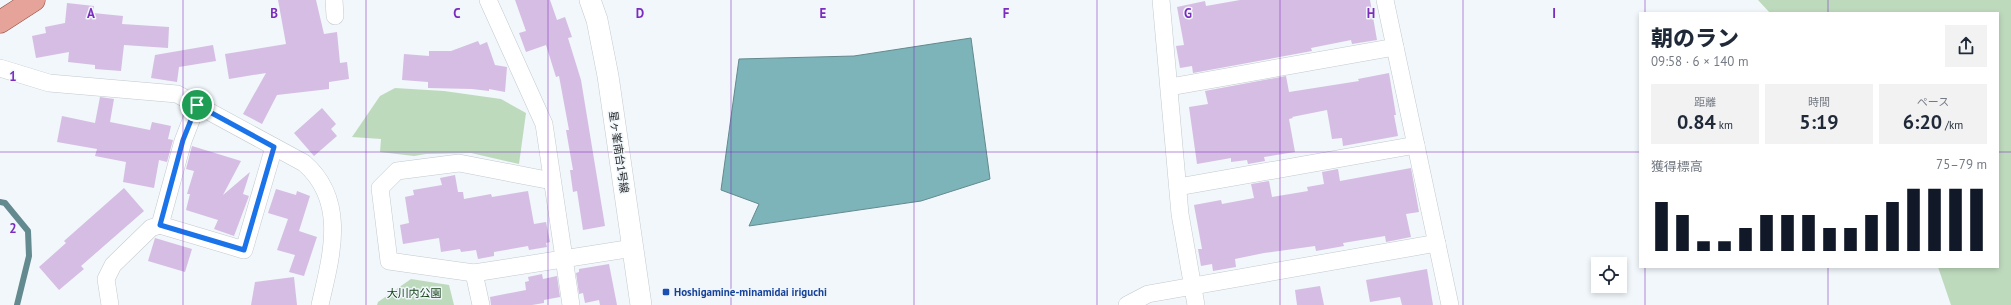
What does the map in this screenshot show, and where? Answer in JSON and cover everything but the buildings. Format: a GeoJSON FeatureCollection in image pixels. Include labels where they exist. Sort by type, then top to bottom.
{"type":"FeatureCollection","features":[{"type":"Feature","properties":{"kind":"main road"},"geometry":{"type":"LineString","coordinates":[[0,22],[34,0]]}},
{"type":"Feature","properties":{"kind":"street"},"geometry":{"type":"LineString","coordinates":[[488,0],[540,112],[544,124],[571,305]]}},
{"type":"Feature","properties":{"kind":"street","name":"星ヶ峯南台1号線"},"geometry":{"type":"LineString","coordinates":[[590,0],[597,20],[608,76],[634,248],[641,305]]}},
{"type":"Feature","properties":{"kind":"street"},"geometry":{"type":"LineString","coordinates":[[1161,0],[1170,87],[1180,214],[1196,305]]}},
{"type":"Feature","properties":{"kind":"street"},"geometry":{"type":"LineString","coordinates":[[1385,0],[1450,305]]}},
{"type":"Feature","properties":{"kind":"street"},"geometry":{"type":"LineString","coordinates":[[1170,87],[1395,47]]}},
{"type":"Feature","properties":{"kind":"street"},"geometry":{"type":"LineString","coordinates":[[0,68],[49,83],[177,94],[304,163],[312,170],[322,184],[328,199],[334,232],[332,256],[320,305]]}},
{"type":"Feature","properties":{"kind":"street"},"geometry":{"type":"LineString","coordinates":[[160,225],[183,140],[197,105]]}},
{"type":"Feature","properties":{"kind":"street"},"geometry":{"type":"LineString","coordinates":[[1178,187],[1416,145]]}},
{"type":"Feature","properties":{"kind":"street"},"geometry":{"type":"LineString","coordinates":[[110,305],[106,279],[113,265],[151,228],[160,225],[244,250],[274,147]]}},
{"type":"Feature","properties":{"kind":"street"},"geometry":{"type":"LineString","coordinates":[[552,181],[459,163],[396,171],[380,188],[389,261],[474,273],[634,248]]}},
{"type":"Feature","properties":{"kind":"street"},"geometry":{"type":"LineString","coordinates":[[1127,305],[1148,294],[1437,243]]}},
{"type":"Feature","properties":{"kind":"street"},"geometry":{"type":"LineString","coordinates":[[474,273],[481,305]]}},
{"type":"Feature","properties":{"kind":"green space"},"geometry":{"type":"Polygon","coordinates":[[[1758,0],[2011,0],[2011,305],[1951,305],[1938,268],[1999,268],[1999,12],[1769,12],[1758,0]]]}},
{"type":"Feature","properties":{"kind":"green space"},"geometry":{"type":"Polygon","coordinates":[[[395,88],[444,91],[501,99],[526,113],[519,164],[471,153],[426,154],[414,156],[380,152],[381,139],[352,137],[380,96],[395,88]]]}},
{"type":"Feature","properties":{"kind":"green space","name":"大川内公園"},"geometry":{"type":"Polygon","coordinates":[[[411,279],[449,285],[454,305],[377,305],[378,302],[411,279]]]}},
{"type":"Feature","properties":{"kind":"water"},"geometry":{"type":"Polygon","coordinates":[[[971,38],[990,179],[921,201],[749,226],[759,204],[721,190],[739,59],[854,56],[971,38]]]}},
{"type":"Feature","properties":{"kind":"waterway"},"geometry":{"type":"LineString","coordinates":[[0,202],[5,203],[28,231],[29,256],[17,305]]}},
{"type":"Feature","properties":{"kind":"place","name":"Hoshigamine-minamidai iriguchi"},"geometry":{"type":"Point","coordinates":[666,292]}},
{"type":"Feature","properties":{"kind":"route"},"geometry":{"type":"LineString","coordinates":[[197,105],[274,147],[244,250],[160,225],[183,140],[197,105]]}}]}
